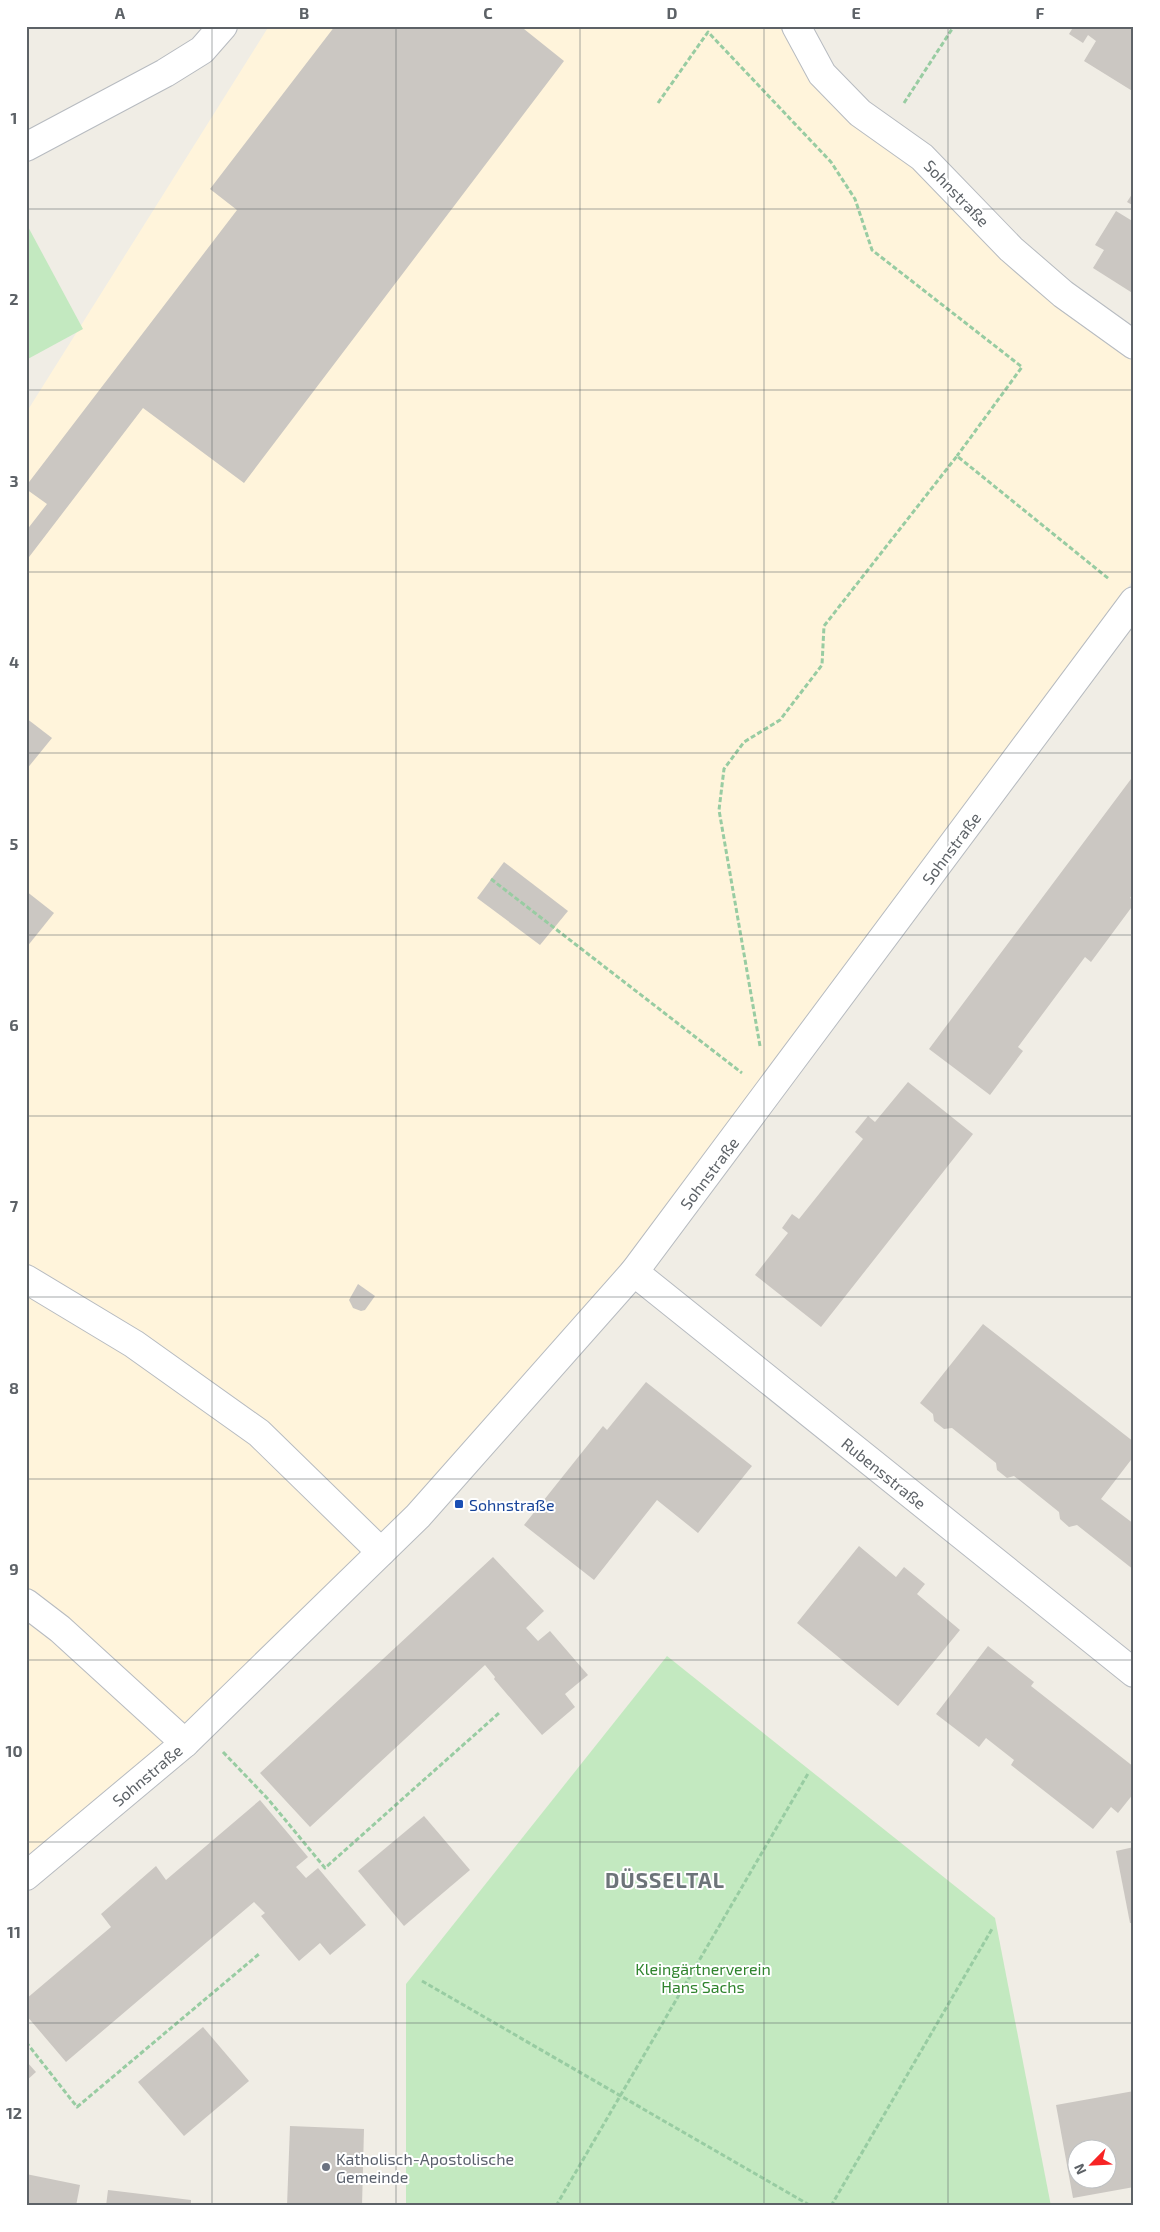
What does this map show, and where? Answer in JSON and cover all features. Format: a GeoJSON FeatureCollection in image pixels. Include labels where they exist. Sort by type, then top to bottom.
{"type":"FeatureCollection","features":[{"type":"Feature","properties":{"kind":"street"},"geometry":{"type":"LineString","coordinates":[[26,147],[165,73],[202,50],[223,26]]}},
{"type":"Feature","properties":{"kind":"street","name":"Sohnstraße"},"geometry":{"type":"LineString","coordinates":[[796,26],[822,74],[860,113],[922,157],[1011,249],[1063,294],[1134,345]]}},
{"type":"Feature","properties":{"kind":"street","name":"Sohnstraße"},"geometry":{"type":"LineString","coordinates":[[26,1876],[193,1735],[381,1552],[449,1483],[479,1445],[634,1272],[1134,601]]}},
{"type":"Feature","properties":{"kind":"street","name":"Rubensstraße"},"geometry":{"type":"LineString","coordinates":[[634,1272],[1134,1673]]}},
{"type":"Feature","properties":{"kind":"street"},"geometry":{"type":"LineString","coordinates":[[26,1279],[134,1344],[259,1433],[381,1552]]}},
{"type":"Feature","properties":{"kind":"street"},"geometry":{"type":"LineString","coordinates":[[26,1603],[193,1735]]}},
{"type":"Feature","properties":{"kind":"path"},"geometry":{"type":"LineString","coordinates":[[886,132],[954,26]]}},
{"type":"Feature","properties":{"kind":"path"},"geometry":{"type":"LineString","coordinates":[[658,104],[708,32],[831,162],[855,199],[872,250],[1022,367],[957,456],[824,626],[822,665],[780,720],[744,742],[724,769],[719,810],[768,1094]]}},
{"type":"Feature","properties":{"kind":"path"},"geometry":{"type":"LineString","coordinates":[[957,456],[1111,580]]}},
{"type":"Feature","properties":{"kind":"path"},"geometry":{"type":"LineString","coordinates":[[491,879],[768,1094]]}},
{"type":"Feature","properties":{"kind":"path"},"geometry":{"type":"LineString","coordinates":[[193,1735],[268,1799],[324,1868],[499,1713]]}},
{"type":"Feature","properties":{"kind":"path"},"geometry":{"type":"LineString","coordinates":[[556,2206],[809,1772]]}},
{"type":"Feature","properties":{"kind":"path"},"geometry":{"type":"LineString","coordinates":[[831,2206],[992,1929]]}},
{"type":"Feature","properties":{"kind":"path"},"geometry":{"type":"LineString","coordinates":[[26,2042],[77,2107],[259,1954]]}},
{"type":"Feature","properties":{"kind":"path"},"geometry":{"type":"LineString","coordinates":[[422,1982],[811,2206]]}},
{"type":"Feature","properties":{"kind":"shaded area"},"geometry":{"type":"Polygon","coordinates":[[[269,26],[791,26],[904,151],[1134,362],[1134,579],[621,1267],[442,1486],[26,1891],[26,413],[269,26]]]}},
{"type":"Feature","properties":{"kind":"green space"},"geometry":{"type":"Polygon","coordinates":[[[26,223],[83,329],[26,360],[26,223]]]}},
{"type":"Feature","properties":{"kind":"green space","name":"Kleingärtnerverein Hans Sachs"},"geometry":{"type":"Polygon","coordinates":[[[667,1656],[995,1918],[1051,2206],[406,2206],[406,1984],[667,1656]]]}},
{"type":"Feature","properties":{"kind":"building"},"geometry":{"type":"Polygon","coordinates":[[[335,26],[526,26],[524,29],[564,61],[244,483],[143,408],[26,561],[26,531],[47,504],[26,489],[26,486],[237,210],[210,189],[335,26]]]}},
{"type":"Feature","properties":{"kind":"building"},"geometry":{"type":"Polygon","coordinates":[[[1074,26],[1134,26],[1134,92],[1084,61],[1096,41],[1088,35],[1083,43],[1069,34],[1074,26]]]}},
{"type":"Feature","properties":{"kind":"building"},"geometry":{"type":"Polygon","coordinates":[[[1134,191],[1134,206],[1127,202],[1134,191]]]}},
{"type":"Feature","properties":{"kind":"building"},"geometry":{"type":"Polygon","coordinates":[[[1116,211],[1134,222],[1134,294],[1093,268],[1104,250],[1095,245],[1116,211]]]}},
{"type":"Feature","properties":{"kind":"building"},"geometry":{"type":"Polygon","coordinates":[[[26,718],[52,738],[26,770],[26,718]]]}},
{"type":"Feature","properties":{"kind":"building"},"geometry":{"type":"Polygon","coordinates":[[[1134,775],[1134,892],[1130,898],[1134,900],[1134,904],[1091,962],[1085,957],[1018,1047],[1023,1051],[990,1095],[929,1049],[1134,775]]]}},
{"type":"Feature","properties":{"kind":"building"},"geometry":{"type":"Polygon","coordinates":[[[504,862],[568,911],[540,945],[477,898],[504,862]]]}},
{"type":"Feature","properties":{"kind":"building"},"geometry":{"type":"Polygon","coordinates":[[[26,891],[54,913],[26,948],[26,891]]]}},
{"type":"Feature","properties":{"kind":"building"},"geometry":{"type":"Polygon","coordinates":[[[908,1082],[973,1134],[821,1327],[755,1275],[788,1233],[782,1228],[792,1214],[799,1219],[863,1139],[855,1132],[868,1116],[875,1122],[908,1082]]]}},
{"type":"Feature","properties":{"kind":"building"},"geometry":{"type":"Polygon","coordinates":[[[358,1284],[375,1296],[365,1310],[361,1311],[353,1308],[349,1300],[358,1284]]]}},
{"type":"Feature","properties":{"kind":"building"},"geometry":{"type":"Polygon","coordinates":[[[983,1324],[1134,1442],[1134,1456],[1101,1499],[1134,1524],[1134,1570],[1077,1525],[1069,1527],[1060,1519],[1059,1512],[1014,1476],[1007,1478],[997,1470],[996,1463],[952,1428],[944,1429],[934,1421],[933,1414],[920,1403],[983,1324]]]}},
{"type":"Feature","properties":{"kind":"building"},"geometry":{"type":"Polygon","coordinates":[[[646,1382],[752,1466],[698,1533],[657,1500],[594,1580],[524,1525],[603,1426],[607,1430],[646,1382]]]}},
{"type":"Feature","properties":{"kind":"building"},"geometry":{"type":"Polygon","coordinates":[[[859,1546],[896,1577],[904,1567],[925,1584],[917,1594],[960,1630],[898,1706],[797,1623],[859,1546]]]}},
{"type":"Feature","properties":{"kind":"building"},"geometry":{"type":"Polygon","coordinates":[[[493,1557],[544,1611],[526,1628],[538,1641],[550,1631],[588,1675],[565,1694],[575,1707],[542,1735],[494,1679],[495,1677],[485,1665],[310,1827],[260,1773],[493,1557]]]}},
{"type":"Feature","properties":{"kind":"building"},"geometry":{"type":"Polygon","coordinates":[[[988,1646],[1034,1682],[1031,1686],[1134,1767],[1134,1793],[1118,1813],[1111,1807],[1093,1829],[1011,1765],[1014,1760],[986,1738],[979,1747],[936,1714],[988,1646]]]}},
{"type":"Feature","properties":{"kind":"building"},"geometry":{"type":"Polygon","coordinates":[[[260,1800],[308,1857],[296,1867],[306,1878],[318,1868],[366,1925],[330,1955],[320,1943],[299,1961],[261,1916],[265,1913],[254,1902],[66,2062],[26,2015],[26,1999],[111,1927],[101,1914],[156,1866],[166,1880],[260,1800]]]}},
{"type":"Feature","properties":{"kind":"building"},"geometry":{"type":"Polygon","coordinates":[[[424,1816],[470,1870],[404,1926],[358,1871],[424,1816]]]}},
{"type":"Feature","properties":{"kind":"building"},"geometry":{"type":"Polygon","coordinates":[[[1134,1847],[1134,1923],[1130,1923],[1116,1851],[1134,1847]]]}},
{"type":"Feature","properties":{"kind":"building"},"geometry":{"type":"Polygon","coordinates":[[[203,2027],[249,2081],[184,2136],[138,2082],[203,2027]]]}},
{"type":"Feature","properties":{"kind":"building"},"geometry":{"type":"Polygon","coordinates":[[[26,2061],[36,2072],[26,2081],[26,2061]]]}},
{"type":"Feature","properties":{"kind":"building"},"geometry":{"type":"Polygon","coordinates":[[[1134,2091],[1134,2187],[1118,2190],[1118,2140],[1068,2140],[1068,2171],[1056,2105],[1134,2091]]]}},
{"type":"Feature","properties":{"kind":"building","name":"Katholisch-Apostolische Gemeinde"},"geometry":{"type":"Polygon","coordinates":[[[290,2126],[364,2129],[362,2206],[287,2206],[290,2126]]]}},
{"type":"Feature","properties":{"kind":"building"},"geometry":{"type":"Polygon","coordinates":[[[26,2174],[80,2185],[76,2206],[26,2206],[26,2174]]]}},
{"type":"Feature","properties":{"kind":"building"},"geometry":{"type":"Polygon","coordinates":[[[108,2190],[191,2200],[191,2206],[106,2206],[108,2190]]]}},
{"type":"Feature","properties":{"kind":"building"},"geometry":{"type":"Polygon","coordinates":[[[1072,2190],[1117,2190],[1073,2198],[1072,2190]]]}},
{"type":"Feature","properties":{"kind":"place","name":"Sohnstraße"},"geometry":{"type":"Point","coordinates":[459,1504]}},
{"type":"Feature","properties":{"kind":"place","name":"Katholisch-Apostolische Gemeinde"},"geometry":{"type":"Point","coordinates":[326,2167]}},
{"type":"Feature","properties":{"kind":"district","name":"DÜSSELTAL"},"geometry":{"type":"Point","coordinates":[665,1879]}}]}
